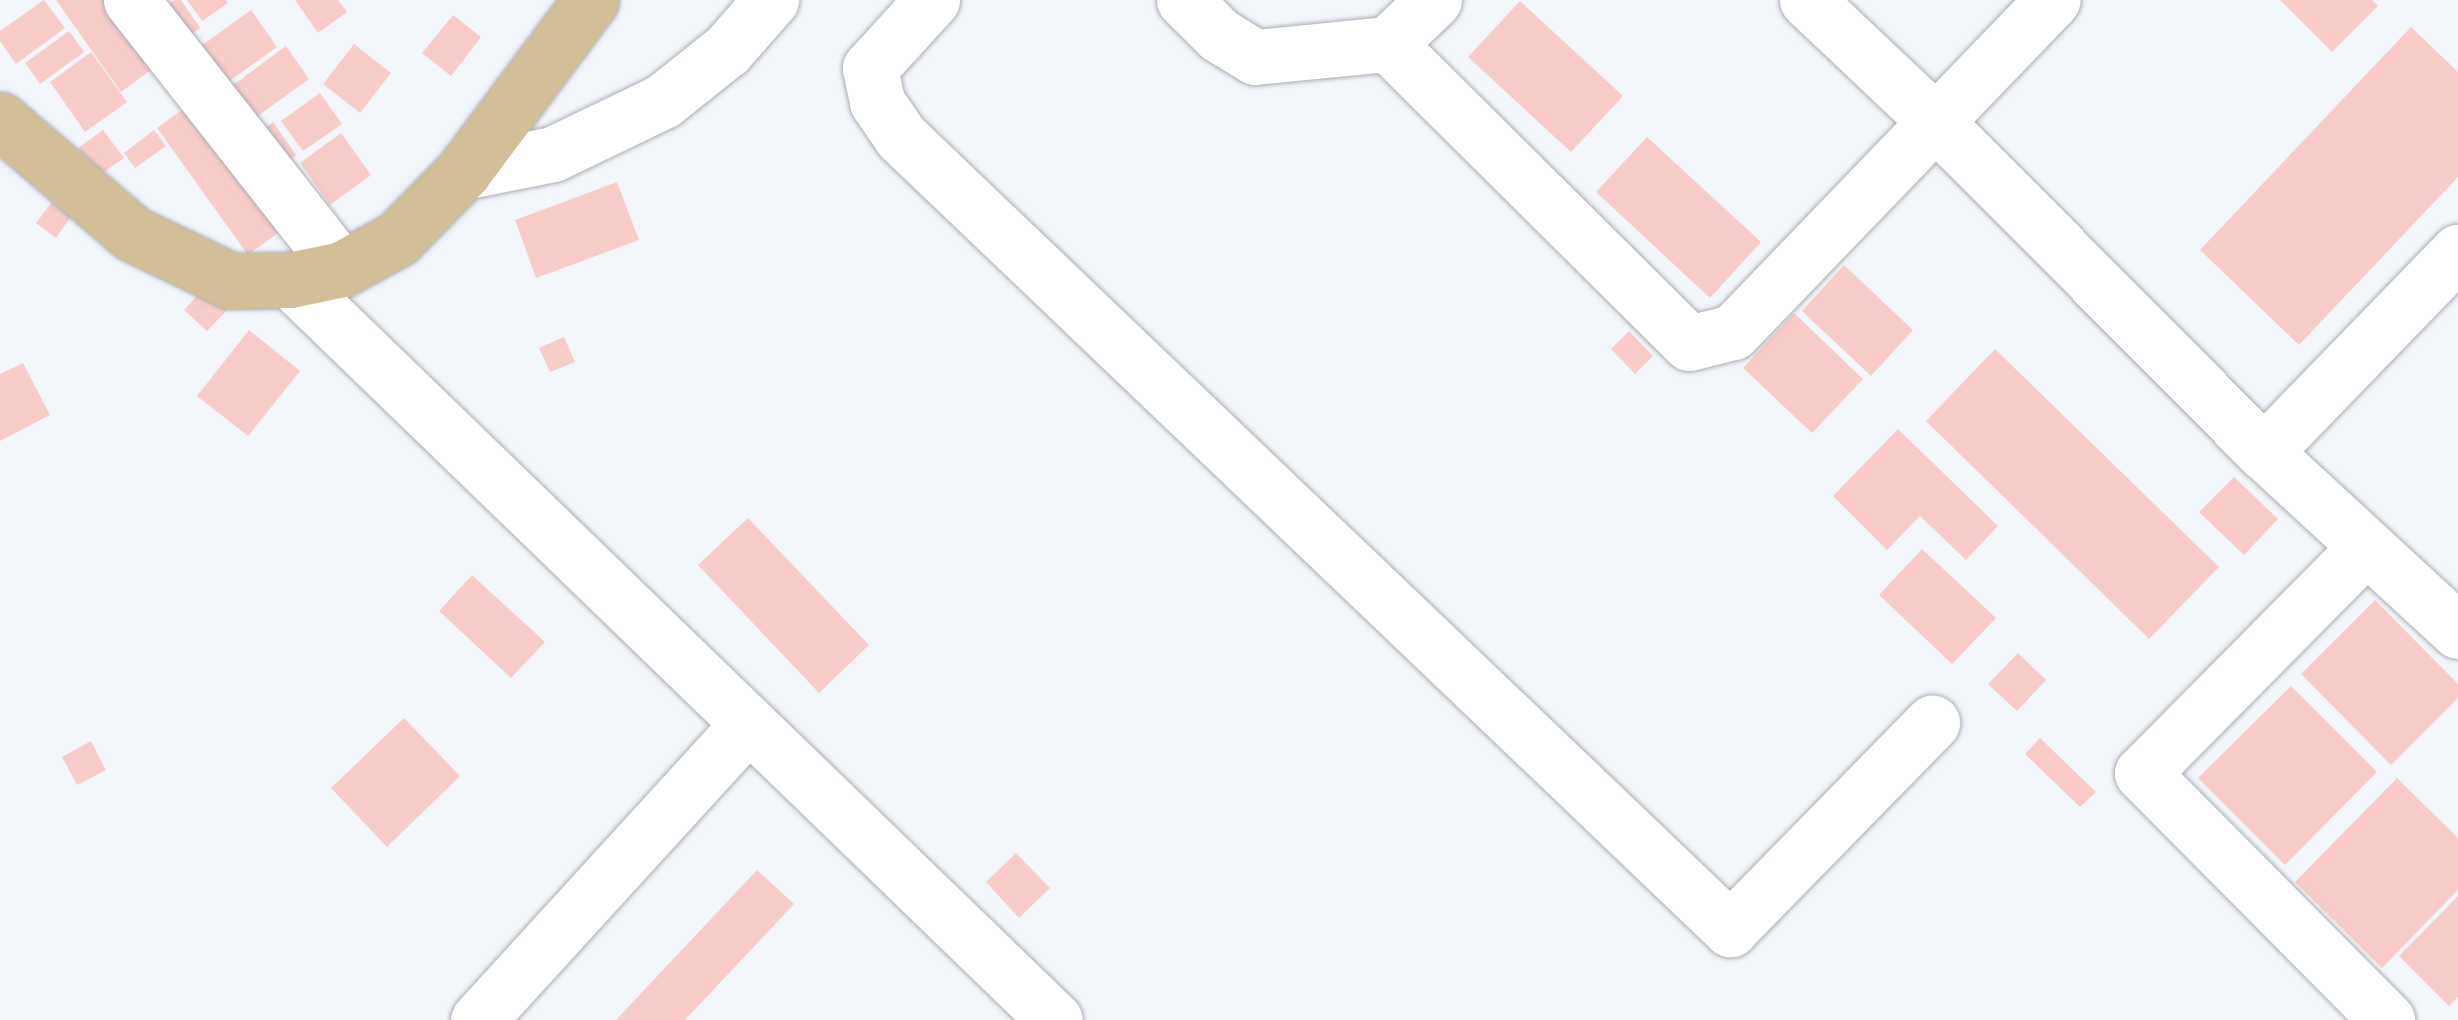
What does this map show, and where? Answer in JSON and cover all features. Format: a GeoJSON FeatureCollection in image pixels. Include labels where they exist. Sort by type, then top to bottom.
{"type":"FeatureCollection","features":[{"type":"Feature","properties":{"kind":"main road"},"geometry":{"type":"LineString","coordinates":[[0,120],[133,234],[231,282],[316,275],[397,239],[463,172],[590,0]]}},
{"type":"Feature","properties":{"kind":"street"},"geometry":{"type":"LineString","coordinates":[[131,0],[316,275],[748,724],[1055,1020]]}},
{"type":"Feature","properties":{"kind":"street"},"geometry":{"type":"LineString","coordinates":[[463,172],[553,154],[664,101],[727,50],[771,0]]}},
{"type":"Feature","properties":{"kind":"street"},"geometry":{"type":"LineString","coordinates":[[932,0],[870,68],[877,102],[902,137],[1730,929],[1932,723]]}},
{"type":"Feature","properties":{"kind":"street"},"geometry":{"type":"LineString","coordinates":[[1184,0],[1219,35],[1255,57],[1388,44],[1434,0]]}},
{"type":"Feature","properties":{"kind":"street"},"geometry":{"type":"LineString","coordinates":[[1807,0],[1936,122],[2264,452],[2366,548],[2448,602]]}},
{"type":"Feature","properties":{"kind":"street"},"geometry":{"type":"LineString","coordinates":[[1388,44],[1689,342],[1733,332],[2053,0]]}},
{"type":"Feature","properties":{"kind":"street"},"geometry":{"type":"LineString","coordinates":[[2264,452],[2458,252]]}},
{"type":"Feature","properties":{"kind":"street"},"geometry":{"type":"LineString","coordinates":[[2366,548],[2142,773],[2387,1020]]}},
{"type":"Feature","properties":{"kind":"street"},"geometry":{"type":"LineString","coordinates":[[478,1020],[748,724]]}},
{"type":"Feature","properties":{"kind":"building"},"geometry":{"type":"Polygon","coordinates":[[[44,0],[65,28],[16,64],[0,41],[0,31],[44,0]]]}},
{"type":"Feature","properties":{"kind":"building"},"geometry":{"type":"Polygon","coordinates":[[[56,0],[113,0],[159,64],[121,92],[56,0]]]}},
{"type":"Feature","properties":{"kind":"building"},"geometry":{"type":"Polygon","coordinates":[[[181,0],[200,28],[177,44],[156,13],[181,0]]]}},
{"type":"Feature","properties":{"kind":"building"},"geometry":{"type":"Polygon","coordinates":[[[187,0],[226,0],[228,3],[202,21],[187,0]]]}},
{"type":"Feature","properties":{"kind":"building"},"geometry":{"type":"Polygon","coordinates":[[[295,0],[338,0],[347,12],[318,33],[295,0]]]}},
{"type":"Feature","properties":{"kind":"building"},"geometry":{"type":"Polygon","coordinates":[[[2280,0],[2372,0],[2378,6],[2332,52],[2280,0]]]}},
{"type":"Feature","properties":{"kind":"building"},"geometry":{"type":"Polygon","coordinates":[[[1520,1],[1623,96],[1571,152],[1468,57],[1520,1]]]}},
{"type":"Feature","properties":{"kind":"building"},"geometry":{"type":"Polygon","coordinates":[[[251,10],[277,47],[221,87],[194,51],[251,10]]]}},
{"type":"Feature","properties":{"kind":"building"},"geometry":{"type":"Polygon","coordinates":[[[453,15],[481,37],[451,76],[422,53],[453,15]]]}},
{"type":"Feature","properties":{"kind":"building"},"geometry":{"type":"Polygon","coordinates":[[[2411,27],[2458,72],[2458,177],[2299,345],[2200,250],[2411,27]]]}},
{"type":"Feature","properties":{"kind":"building"},"geometry":{"type":"Polygon","coordinates":[[[69,31],[84,52],[40,84],[25,63],[69,31]]]}},
{"type":"Feature","properties":{"kind":"building"},"geometry":{"type":"Polygon","coordinates":[[[354,44],[391,73],[360,113],[323,84],[354,44]]]}},
{"type":"Feature","properties":{"kind":"building"},"geometry":{"type":"Polygon","coordinates":[[[286,46],[309,79],[248,123],[225,91],[286,46]]]}},
{"type":"Feature","properties":{"kind":"building"},"geometry":{"type":"Polygon","coordinates":[[[91,52],[127,102],[85,132],[50,82],[91,52]]]}},
{"type":"Feature","properties":{"kind":"building"},"geometry":{"type":"Polygon","coordinates":[[[320,93],[342,124],[303,151],[281,121],[320,93]]]}},
{"type":"Feature","properties":{"kind":"building"},"geometry":{"type":"Polygon","coordinates":[[[194,101],[285,228],[248,255],[157,128],[194,101]]]}},
{"type":"Feature","properties":{"kind":"building"},"geometry":{"type":"Polygon","coordinates":[[[273,122],[296,155],[280,166],[257,134],[273,122]]]}},
{"type":"Feature","properties":{"kind":"building"},"geometry":{"type":"Polygon","coordinates":[[[103,130],[124,158],[98,176],[78,148],[103,130]]]}},
{"type":"Feature","properties":{"kind":"building"},"geometry":{"type":"Polygon","coordinates":[[[154,130],[166,146],[135,168],[124,153],[154,130]]]}},
{"type":"Feature","properties":{"kind":"building"},"geometry":{"type":"Polygon","coordinates":[[[341,133],[371,175],[330,205],[300,163],[341,133]]]}},
{"type":"Feature","properties":{"kind":"building"},"geometry":{"type":"Polygon","coordinates":[[[1647,137],[1761,242],[1710,298],[1596,192],[1647,137]]]}},
{"type":"Feature","properties":{"kind":"building"},"geometry":{"type":"Polygon","coordinates":[[[617,182],[639,240],[536,278],[515,220],[617,182]]]}},
{"type":"Feature","properties":{"kind":"building"},"geometry":{"type":"Polygon","coordinates":[[[52,202],[71,217],[56,238],[36,223],[52,202]]]}},
{"type":"Feature","properties":{"kind":"building"},"geometry":{"type":"Polygon","coordinates":[[[1844,265],[1913,330],[1871,376],[1802,311],[1844,265]]]}},
{"type":"Feature","properties":{"kind":"building"},"geometry":{"type":"Polygon","coordinates":[[[206,286],[229,308],[207,331],[184,310],[206,286]]]}},
{"type":"Feature","properties":{"kind":"building"},"geometry":{"type":"Polygon","coordinates":[[[1794,313],[1863,379],[1812,433],[1743,368],[1794,313]]]}},
{"type":"Feature","properties":{"kind":"building"},"geometry":{"type":"Polygon","coordinates":[[[249,330],[300,371],[248,436],[197,396],[249,330]]]}},
{"type":"Feature","properties":{"kind":"building"},"geometry":{"type":"Polygon","coordinates":[[[1629,331],[1653,356],[1635,374],[1611,349],[1629,331]]]}},
{"type":"Feature","properties":{"kind":"building"},"geometry":{"type":"Polygon","coordinates":[[[564,337],[575,362],[550,372],[539,348],[564,337]]]}},
{"type":"Feature","properties":{"kind":"building"},"geometry":{"type":"Polygon","coordinates":[[[1995,349],[2219,567],[2149,639],[1926,421],[1995,349]]]}},
{"type":"Feature","properties":{"kind":"building"},"geometry":{"type":"Polygon","coordinates":[[[23,363],[50,415],[0,441],[0,374],[23,363]]]}},
{"type":"Feature","properties":{"kind":"building"},"geometry":{"type":"Polygon","coordinates":[[[1898,429],[1998,526],[1966,560],[1920,516],[1887,550],[1833,496],[1898,429]]]}},
{"type":"Feature","properties":{"kind":"building"},"geometry":{"type":"Polygon","coordinates":[[[2234,477],[2278,519],[2244,555],[2199,512],[2234,477]]]}},
{"type":"Feature","properties":{"kind":"building"},"geometry":{"type":"Polygon","coordinates":[[[748,518],[869,645],[819,693],[698,565],[748,518]]]}},
{"type":"Feature","properties":{"kind":"building"},"geometry":{"type":"Polygon","coordinates":[[[1922,549],[1996,618],[1952,664],[1879,595],[1922,549]]]}},
{"type":"Feature","properties":{"kind":"building"},"geometry":{"type":"Polygon","coordinates":[[[472,575],[545,642],[511,678],[439,611],[472,575]]]}},
{"type":"Feature","properties":{"kind":"building"},"geometry":{"type":"Polygon","coordinates":[[[2375,600],[2458,684],[2458,698],[2391,765],[2301,674],[2375,600]]]}},
{"type":"Feature","properties":{"kind":"building"},"geometry":{"type":"Polygon","coordinates":[[[2018,653],[2046,680],[2017,711],[1988,684],[2018,653]]]}},
{"type":"Feature","properties":{"kind":"building"},"geometry":{"type":"Polygon","coordinates":[[[2291,686],[2377,772],[2285,865],[2198,778],[2291,686]]]}},
{"type":"Feature","properties":{"kind":"building"},"geometry":{"type":"Polygon","coordinates":[[[404,718],[460,776],[387,847],[331,788],[404,718]]]}},
{"type":"Feature","properties":{"kind":"building"},"geometry":{"type":"Polygon","coordinates":[[[2040,738],[2096,792],[2080,807],[2025,754],[2040,738]]]}},
{"type":"Feature","properties":{"kind":"building"},"geometry":{"type":"Polygon","coordinates":[[[91,741],[106,770],[77,785],[62,757],[91,741]]]}},
{"type":"Feature","properties":{"kind":"building"},"geometry":{"type":"Polygon","coordinates":[[[2397,778],[2458,838],[2458,890],[2382,968],[2295,882],[2397,778]]]}},
{"type":"Feature","properties":{"kind":"building"},"geometry":{"type":"Polygon","coordinates":[[[1016,853],[1050,888],[1019,918],[986,882],[1016,853]]]}},
{"type":"Feature","properties":{"kind":"building"},"geometry":{"type":"Polygon","coordinates":[[[757,870],[794,904],[685,1020],[616,1020],[757,870]]]}},
{"type":"Feature","properties":{"kind":"building"},"geometry":{"type":"Polygon","coordinates":[[[2458,896],[2458,997],[2449,1006],[2399,956],[2458,896]]]}}]}
